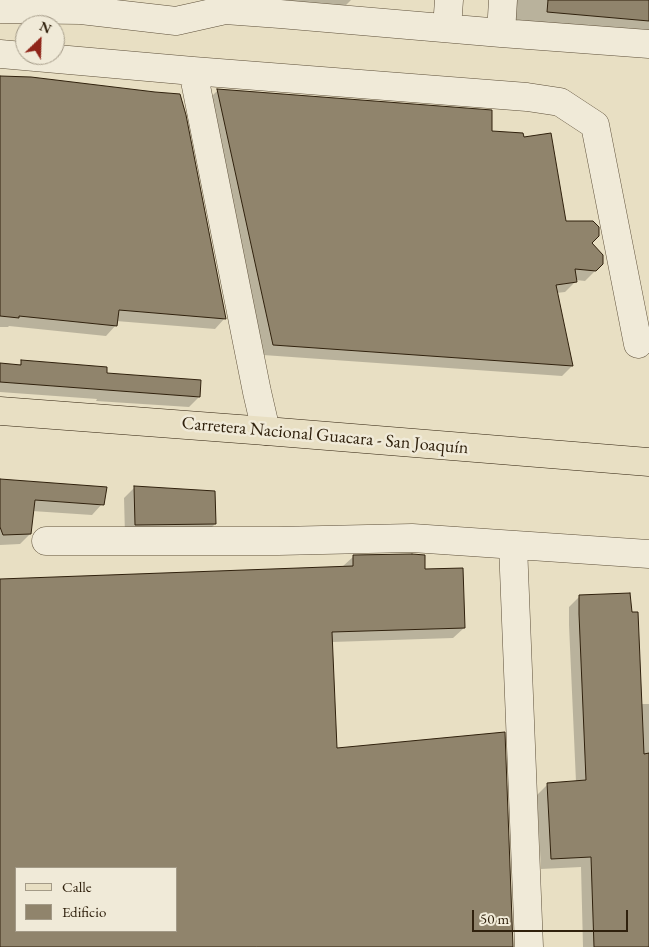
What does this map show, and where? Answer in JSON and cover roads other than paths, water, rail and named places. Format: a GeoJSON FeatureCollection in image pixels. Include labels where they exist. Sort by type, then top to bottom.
{"type":"FeatureCollection","features":[{"type":"Feature","properties":{"kind":"main road","name":"Carretera Nacional Guacara - San Joaquín"},"geometry":{"type":"LineString","coordinates":[[0,412],[649,462]]}},
{"type":"Feature","properties":{"kind":"lane"},"geometry":{"type":"LineString","coordinates":[[447,28],[449,0]]}},
{"type":"Feature","properties":{"kind":"lane"},"geometry":{"type":"LineString","coordinates":[[501,33],[503,0]]}},
{"type":"Feature","properties":{"kind":"lane"},"geometry":{"type":"LineString","coordinates":[[0,9],[225,10],[649,44]]}},
{"type":"Feature","properties":{"kind":"lane"},"geometry":{"type":"LineString","coordinates":[[0,54],[193,72],[527,97],[560,102],[595,125],[638,344]]}},
{"type":"Feature","properties":{"kind":"lane"},"geometry":{"type":"LineString","coordinates":[[193,72],[256,392],[266,431]]}},
{"type":"Feature","properties":{"kind":"lane"},"geometry":{"type":"LineString","coordinates":[[46,540],[278,542],[412,538],[649,554]]}},
{"type":"Feature","properties":{"kind":"lane"},"geometry":{"type":"LineString","coordinates":[[513,545],[529,947]]}}]}
